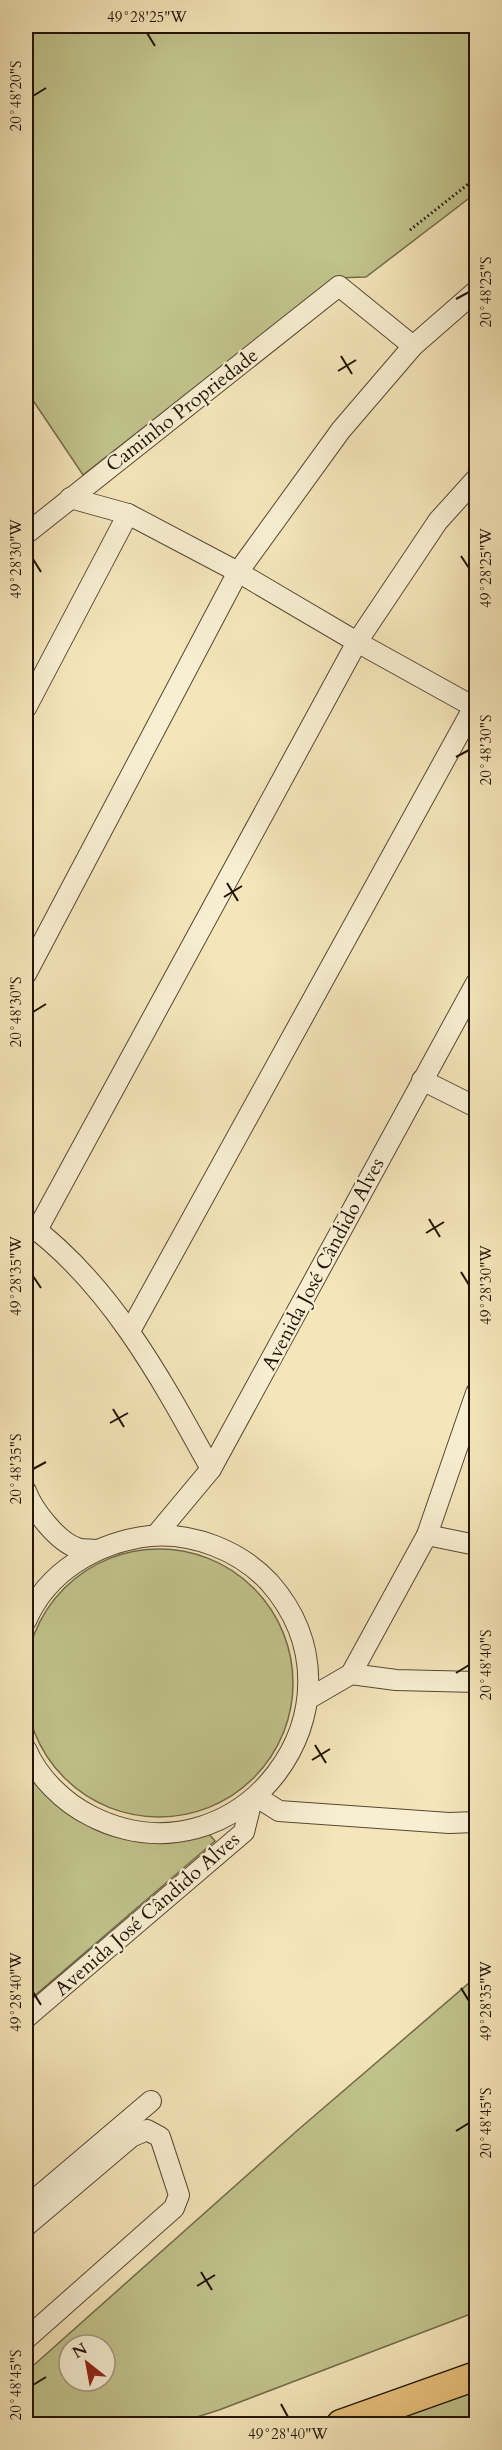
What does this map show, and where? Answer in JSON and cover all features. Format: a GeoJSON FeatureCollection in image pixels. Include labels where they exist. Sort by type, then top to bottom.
{"type":"FeatureCollection","features":[{"type":"Feature","properties":{"kind":"highway"},"geometry":{"type":"LineString","coordinates":[[341,2424],[477,2376]]}},
{"type":"Feature","properties":{"kind":"street","name":"Caminho Propriedade"},"geometry":{"type":"LineString","coordinates":[[26,534],[339,286],[413,346]]}},
{"type":"Feature","properties":{"kind":"street"},"geometry":{"type":"LineString","coordinates":[[26,974],[238,572],[341,430],[413,346],[477,291]]}},
{"type":"Feature","properties":{"kind":"street"},"geometry":{"type":"LineString","coordinates":[[211,1469],[178,1407],[130,1331],[80,1271],[31,1226],[357,642],[438,521],[477,479]]}},
{"type":"Feature","properties":{"kind":"street"},"geometry":{"type":"LineString","coordinates":[[70,498],[128,514],[238,572],[357,642],[476,706],[130,1331]]}},
{"type":"Feature","properties":{"kind":"street"},"geometry":{"type":"LineString","coordinates":[[26,708],[128,514]]}},
{"type":"Feature","properties":{"kind":"street","name":"Avenida José Cândido Alves"},"geometry":{"type":"LineString","coordinates":[[156,1535],[211,1469],[477,983]]}},
{"type":"Feature","properties":{"kind":"street"},"geometry":{"type":"LineString","coordinates":[[422,1080],[477,1107]]}},
{"type":"Feature","properties":{"kind":"street"},"geometry":{"type":"LineString","coordinates":[[308,1699],[351,1674],[427,1535],[475,1405]]}},
{"type":"Feature","properties":{"kind":"street"},"geometry":{"type":"LineString","coordinates":[[26,1491],[29,1501],[49,1528],[76,1548],[96,1550]]}},
{"type":"Feature","properties":{"kind":"street"},"geometry":{"type":"LineString","coordinates":[[26,1621],[49,1585],[79,1560],[96,1550],[115,1542],[156,1535],[195,1540],[214,1545],[249,1564],[264,1577],[283,1600],[297,1626],[308,1664],[308,1699],[304,1723],[286,1763],[254,1798],[223,1819],[183,1831],[152,1832],[121,1828],[92,1817],[66,1800],[38,1770],[26,1749]]}},
{"type":"Feature","properties":{"kind":"street"},"geometry":{"type":"LineString","coordinates":[[427,1535],[477,1545]]}},
{"type":"Feature","properties":{"kind":"street"},"geometry":{"type":"LineString","coordinates":[[351,1674],[396,1680],[477,1682]]}},
{"type":"Feature","properties":{"kind":"street"},"geometry":{"type":"LineString","coordinates":[[254,1798],[279,1811],[449,1823],[477,1822]]}},
{"type":"Feature","properties":{"kind":"street","name":"Avenida José Cândido Alves"},"geometry":{"type":"LineString","coordinates":[[26,2018],[244,1832],[254,1798]]}},
{"type":"Feature","properties":{"kind":"street"},"geometry":{"type":"LineString","coordinates":[[26,2207],[151,2101]]}},
{"type":"Feature","properties":{"kind":"street"},"geometry":{"type":"LineString","coordinates":[[26,2226],[131,2137],[147,2130],[160,2137],[178,2195],[174,2208],[26,2339]]}},
{"type":"Feature","properties":{"kind":"path"},"geometry":{"type":"LineString","coordinates":[[410,230],[477,178]]}},
{"type":"Feature","properties":{"kind":"green space"},"geometry":{"type":"Polygon","coordinates":[[[26,26],[476,26],[476,193],[366,277],[335,278],[83,475],[26,390],[26,26]]]}},
{"type":"Feature","properties":{"kind":"green space"},"geometry":{"type":"Polygon","coordinates":[[[159,1549],[185,1552],[210,1559],[244,1579],[254,1588],[263,1598],[283,1632],[290,1657],[293,1683],[290,1709],[283,1734],[263,1768],[254,1778],[244,1787],[210,1807],[185,1814],[159,1817],[133,1814],[108,1807],[74,1787],[64,1778],[55,1768],[35,1734],[28,1709],[25,1683],[28,1657],[35,1632],[55,1598],[64,1588],[74,1579],[108,1559],[133,1552],[159,1549]]]}},
{"type":"Feature","properties":{"kind":"green space"},"geometry":{"type":"Polygon","coordinates":[[[26,1765],[67,1810],[96,1830],[111,1836],[144,1841],[177,1840],[209,1834],[215,1841],[26,2003],[26,1765]]]}},
{"type":"Feature","properties":{"kind":"green space"},"geometry":{"type":"Polygon","coordinates":[[[476,1977],[476,2312],[219,2410],[175,2424],[26,2424],[26,2372],[57,2344],[57,2393],[117,2393],[117,2333],[70,2333],[299,2129],[476,1977]]]}},
{"type":"Feature","properties":{"kind":"green space"},"geometry":{"type":"Polygon","coordinates":[[[476,2387],[476,2424],[375,2424],[476,2387]]]}}]}
